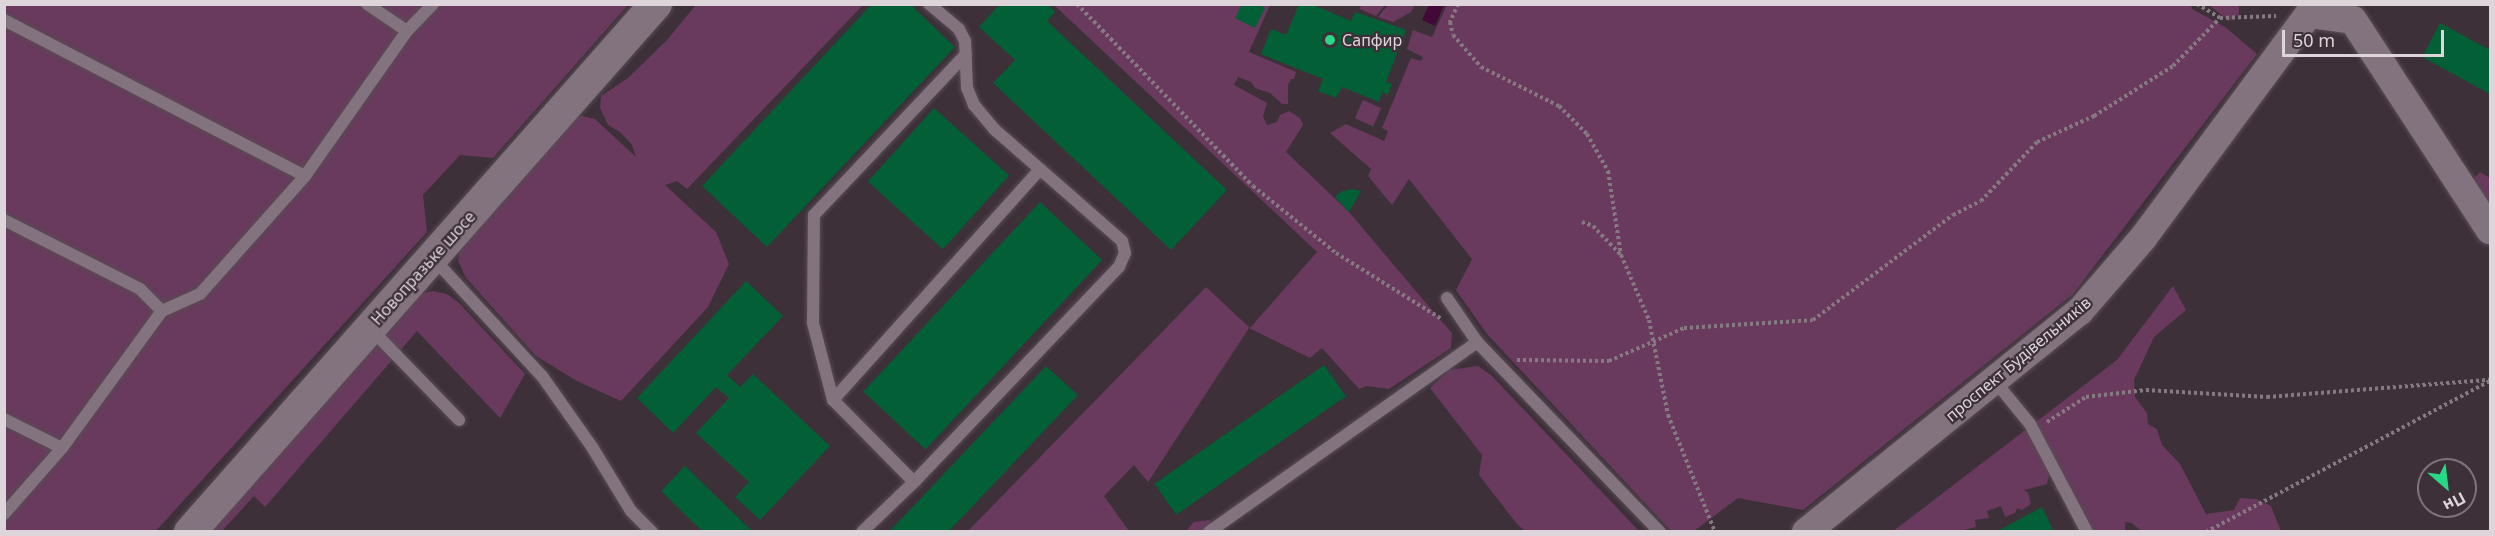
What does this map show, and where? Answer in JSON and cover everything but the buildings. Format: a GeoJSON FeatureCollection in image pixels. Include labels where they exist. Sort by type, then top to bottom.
{"type":"FeatureCollection","features":[{"type":"Feature","properties":{"kind":"main road","name":"Новопразьке шосе"},"geometry":{"type":"LineString","coordinates":[[190,531],[656,4]]}},
{"type":"Feature","properties":{"kind":"street"},"geometry":{"type":"LineString","coordinates":[[2309,14],[2353,20],[2490,230]]}},
{"type":"Feature","properties":{"kind":"street","name":"проспект Будівельників"},"geometry":{"type":"LineString","coordinates":[[1806,531],[2080,311],[2143,238],[2309,14]]}},
{"type":"Feature","properties":{"kind":"lane"},"geometry":{"type":"LineString","coordinates":[[367,4],[408,31]]}},
{"type":"Feature","properties":{"kind":"lane"},"geometry":{"type":"LineString","coordinates":[[4,514],[62,448],[162,311],[200,294],[305,176],[408,31],[433,4]]}},
{"type":"Feature","properties":{"kind":"lane"},"geometry":{"type":"LineString","coordinates":[[862,531],[914,482],[1119,267],[1125,253],[1122,241],[995,130],[974,105],[967,88],[965,41],[959,29],[929,4]]}},
{"type":"Feature","properties":{"kind":"lane"},"geometry":{"type":"LineString","coordinates":[[4,20],[305,176]]}},
{"type":"Feature","properties":{"kind":"lane"},"geometry":{"type":"LineString","coordinates":[[914,482],[833,400],[813,323],[814,215],[966,54]]}},
{"type":"Feature","properties":{"kind":"lane"},"geometry":{"type":"LineString","coordinates":[[833,400],[1040,169]]}},
{"type":"Feature","properties":{"kind":"lane"},"geometry":{"type":"LineString","coordinates":[[4,220],[140,289],[162,311]]}},
{"type":"Feature","properties":{"kind":"lane"},"geometry":{"type":"LineString","coordinates":[[432,257],[542,376],[592,447],[631,511],[652,531]]}},
{"type":"Feature","properties":{"kind":"lane"},"geometry":{"type":"LineString","coordinates":[[1447,298],[1477,342],[1660,531]]}},
{"type":"Feature","properties":{"kind":"lane"},"geometry":{"type":"LineString","coordinates":[[369,328],[459,420]]}},
{"type":"Feature","properties":{"kind":"lane"},"geometry":{"type":"LineString","coordinates":[[1209,531],[1477,342]]}},
{"type":"Feature","properties":{"kind":"lane"},"geometry":{"type":"LineString","coordinates":[[1994,380],[2034,431],[2087,531]]}},
{"type":"Feature","properties":{"kind":"lane"},"geometry":{"type":"LineString","coordinates":[[4,419],[62,448]]}},
{"type":"Feature","properties":{"kind":"path"},"geometry":{"type":"LineString","coordinates":[[1077,4],[1253,186],[1336,253],[1477,342]]}},
{"type":"Feature","properties":{"kind":"path"},"geometry":{"type":"LineString","coordinates":[[1458,4],[1450,22],[1453,35],[1481,67],[1559,106],[1587,134],[1608,171],[1621,255],[1649,320],[1668,416],[1715,531]]}},
{"type":"Feature","properties":{"kind":"path"},"geometry":{"type":"LineString","coordinates":[[2197,4],[2220,18],[2309,14]]}},
{"type":"Feature","properties":{"kind":"path"},"geometry":{"type":"LineString","coordinates":[[1514,360],[1609,361],[1684,328],[1813,320],[1953,215],[1981,201],[2037,142],[2094,116],[2173,66],[2220,18]]}},
{"type":"Feature","properties":{"kind":"path"},"geometry":{"type":"LineString","coordinates":[[1582,222],[1593,226],[1621,255]]}},
{"type":"Feature","properties":{"kind":"path"},"geometry":{"type":"LineString","coordinates":[[2034,431],[2086,398],[2146,390],[2267,397],[2490,380]]}},
{"type":"Feature","properties":{"kind":"path"},"geometry":{"type":"LineString","coordinates":[[2206,531],[2490,380]]}},
{"type":"Feature","properties":{"kind":"shaded area"},"geometry":{"type":"Polygon","coordinates":[[[1361,4],[1385,5],[1376,16],[1360,9],[1361,4]]]}},
{"type":"Feature","properties":{"kind":"shaded area"},"geometry":{"type":"Polygon","coordinates":[[[4,5],[628,5],[493,158],[460,155],[423,195],[427,232],[155,532],[5,531],[4,5]]]}},
{"type":"Feature","properties":{"kind":"shaded area"},"geometry":{"type":"Polygon","coordinates":[[[696,5],[863,5],[687,189],[677,181],[665,185],[716,232],[729,264],[708,307],[621,401],[577,381],[536,356],[466,278],[458,261],[460,248],[571,118],[582,116],[595,119],[636,157],[632,145],[620,132],[608,125],[600,108],[601,96],[628,78],[666,41],[696,5]]]}},
{"type":"Feature","properties":{"kind":"shaded area"},"geometry":{"type":"Polygon","coordinates":[[[1054,5],[1270,5],[1249,52],[1296,72],[1294,79],[1291,79],[1288,85],[1288,104],[1282,104],[1270,93],[1255,88],[1251,82],[1238,77],[1234,85],[1267,103],[1263,116],[1267,125],[1277,122],[1280,115],[1289,111],[1300,118],[1303,125],[1286,152],[1349,212],[1452,333],[1451,348],[1389,389],[1367,386],[1359,389],[1322,348],[1310,358],[1249,328],[1148,482],[1134,465],[1104,496],[1129,531],[967,532],[1206,287],[1250,328],[1317,252],[1054,5]]]}},
{"type":"Feature","properties":{"kind":"shaded area"},"geometry":{"type":"Polygon","coordinates":[[[1388,5],[1415,5],[1411,12],[1393,22],[1378,17],[1388,5]]]}},
{"type":"Feature","properties":{"kind":"shaded area"},"geometry":{"type":"Polygon","coordinates":[[[1429,5],[1444,5],[1435,26],[1422,20],[1429,5]]]}},
{"type":"Feature","properties":{"kind":"shaded area"},"geometry":{"type":"Polygon","coordinates":[[[1447,5],[2191,5],[2192,9],[2225,27],[2257,54],[2073,294],[1803,510],[1738,498],[1694,531],[1671,531],[1487,334],[1456,290],[1472,259],[1409,179],[1392,205],[1368,176],[1371,169],[1330,133],[1346,124],[1384,141],[1388,131],[1382,128],[1411,58],[1421,61],[1423,57],[1407,49],[1413,30],[1432,37],[1447,5]]]}},
{"type":"Feature","properties":{"kind":"shaded area"},"geometry":{"type":"Polygon","coordinates":[[[2209,5],[2236,5],[2239,7],[2239,14],[2229,21],[2209,5]]]}},
{"type":"Feature","properties":{"kind":"shaded area"},"geometry":{"type":"Polygon","coordinates":[[[1363,100],[1381,108],[1373,126],[1355,118],[1363,100]]]}},
{"type":"Feature","properties":{"kind":"shaded area"},"geometry":{"type":"Polygon","coordinates":[[[2480,172],[2490,178],[2490,215],[2472,180],[2480,172]]]}},
{"type":"Feature","properties":{"kind":"shaded area"},"geometry":{"type":"Polygon","coordinates":[[[2173,286],[2186,310],[2154,337],[2134,380],[2135,397],[2147,413],[2148,424],[2157,429],[2162,445],[2180,464],[2206,514],[2234,510],[2240,498],[2256,499],[2271,506],[2281,531],[2141,531],[2132,523],[2125,522],[2125,531],[2083,531],[2064,494],[2055,490],[2055,477],[2049,473],[2047,484],[2024,490],[2028,493],[2031,504],[2022,510],[2017,508],[2015,513],[2005,517],[2001,506],[1987,511],[1989,518],[1975,520],[1976,527],[1960,531],[1892,532],[2117,360],[2173,286]]]}},
{"type":"Feature","properties":{"kind":"shaded area"},"geometry":{"type":"Polygon","coordinates":[[[433,291],[447,294],[459,303],[525,374],[500,418],[417,331],[398,353],[385,336],[423,293],[433,291]]]}},
{"type":"Feature","properties":{"kind":"shaded area"},"geometry":{"type":"Polygon","coordinates":[[[374,346],[379,346],[393,359],[265,507],[254,496],[222,531],[208,532],[374,346]]]}},
{"type":"Feature","properties":{"kind":"shaded area"},"geometry":{"type":"Polygon","coordinates":[[[1478,366],[1491,375],[1639,531],[1525,531],[1517,524],[1479,475],[1482,455],[1430,388],[1449,370],[1478,366]]]}},
{"type":"Feature","properties":{"kind":"shaded area"},"geometry":{"type":"Polygon","coordinates":[[[1209,520],[1221,531],[1185,532],[1194,522],[1209,520]]]}},
{"type":"Feature","properties":{"kind":"place","name":"Сапфир"},"geometry":{"type":"Point","coordinates":[1330,40]}}]}
